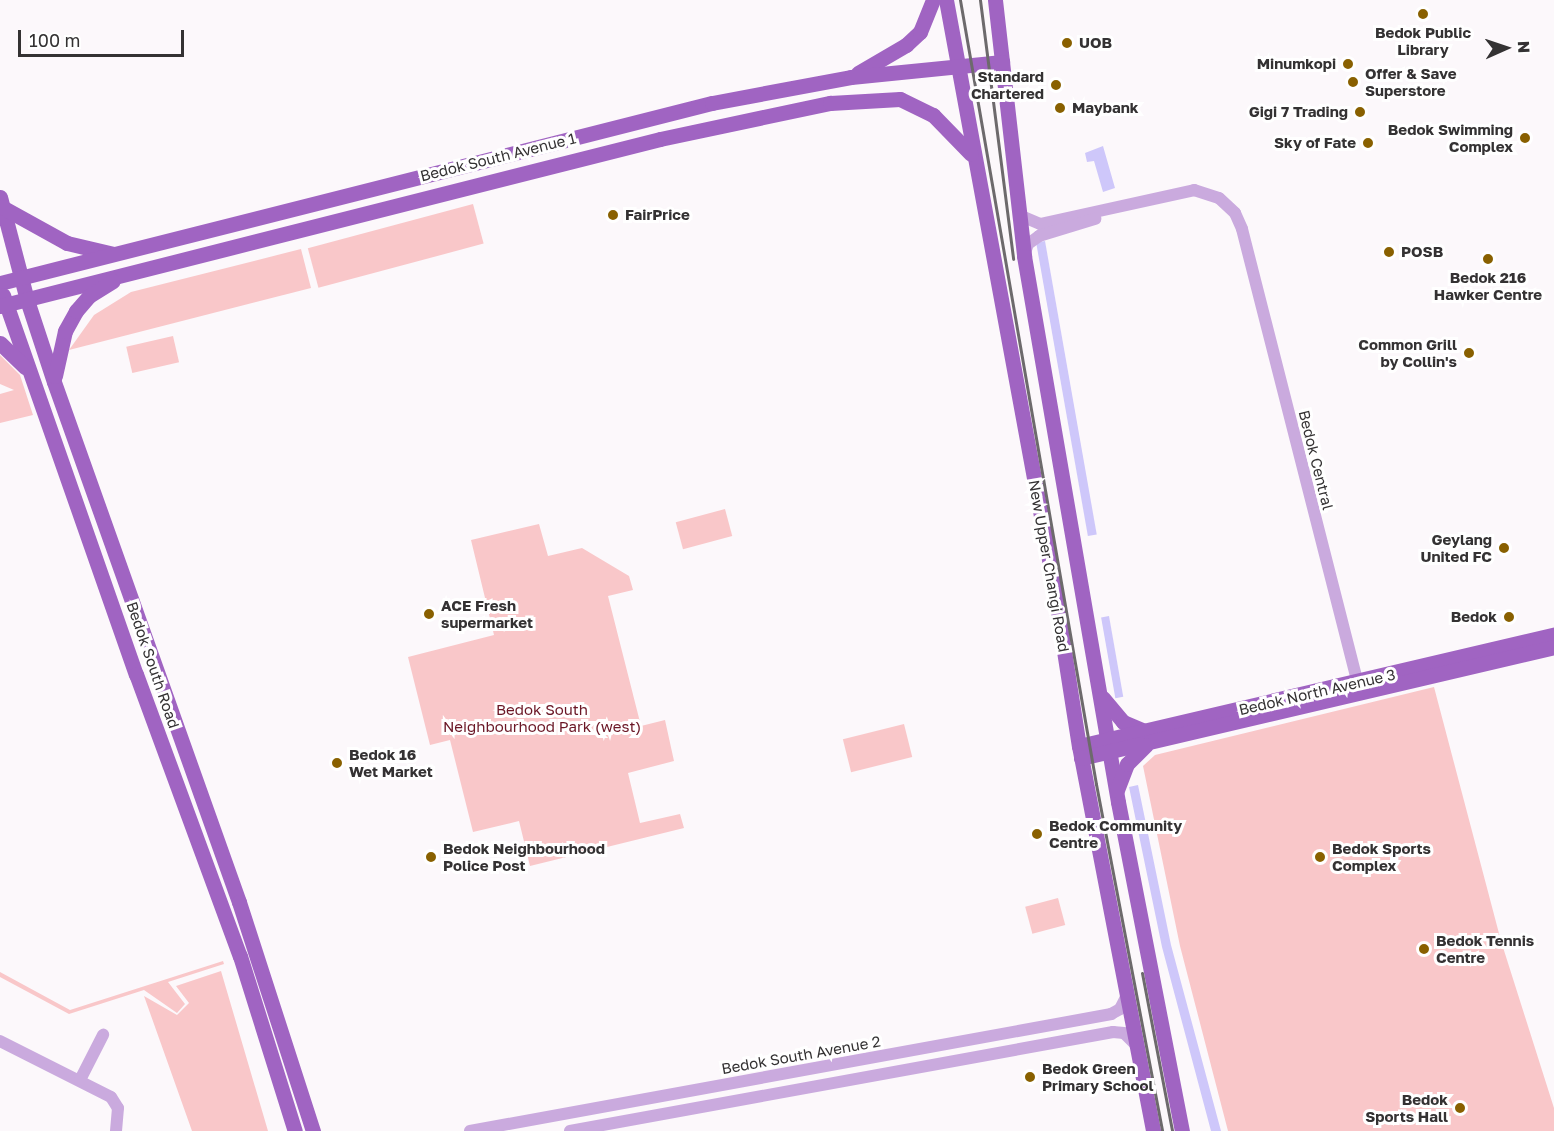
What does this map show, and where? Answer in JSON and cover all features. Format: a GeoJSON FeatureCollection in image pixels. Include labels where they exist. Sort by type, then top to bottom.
{"type":"FeatureCollection","features":[{"type":"Feature","properties":{"kind":"main road"},"geometry":{"type":"LineString","coordinates":[[850,77],[906,45],[927,20],[933,0]]}},
{"type":"Feature","properties":{"kind":"main road","name":"New Upper Changi Road"},"geometry":{"type":"LineString","coordinates":[[946,0],[971,154],[1054,587],[1080,752],[1153,1131]]}},
{"type":"Feature","properties":{"kind":"main road","name":"New Upper Changi Road"},"geometry":{"type":"LineString","coordinates":[[995,0],[1024,256],[1116,793],[1182,1131]]}},
{"type":"Feature","properties":{"kind":"main road","name":"Bedok South Avenue 1"},"geometry":{"type":"LineString","coordinates":[[0,283],[655,116],[850,77],[957,64],[1002,62]]}},
{"type":"Feature","properties":{"kind":"main road","name":"Bedok South Avenue 1"},"geometry":{"type":"LineString","coordinates":[[3,305],[660,139],[830,103],[900,99],[933,115],[971,154]]}},
{"type":"Feature","properties":{"kind":"main road"},"geometry":{"type":"LineString","coordinates":[[1,202],[67,243],[116,254]]}},
{"type":"Feature","properties":{"kind":"main road","name":"Bedok South Road"},"geometry":{"type":"LineString","coordinates":[[1,202],[27,300],[54,382],[268,993],[313,1131]]}},
{"type":"Feature","properties":{"kind":"main road"},"geometry":{"type":"LineString","coordinates":[[54,382],[65,331],[76,311],[89,296],[127,272]]}},
{"type":"Feature","properties":{"kind":"main road","name":"Bedok South Road"},"geometry":{"type":"LineString","coordinates":[[0,283],[3,305],[254,999],[295,1131]]}},
{"type":"Feature","properties":{"kind":"main road"},"geometry":{"type":"LineString","coordinates":[[0,343],[29,372]]}},
{"type":"Feature","properties":{"kind":"main road","name":"Bedok North Avenue 3"},"geometry":{"type":"LineString","coordinates":[[1359,688],[1554,634]]}},
{"type":"Feature","properties":{"kind":"main road","name":"Bedok North Avenue 3"},"geometry":{"type":"LineString","coordinates":[[1080,752],[1359,688],[1554,647]]}},
{"type":"Feature","properties":{"kind":"main road"},"geometry":{"type":"LineString","coordinates":[[1101,695],[1120,719],[1147,737],[1127,764],[1116,793]]}},
{"type":"Feature","properties":{"kind":"main road"},"geometry":{"type":"LineString","coordinates":[[254,999],[268,993]]}},
{"type":"Feature","properties":{"kind":"street","name":"Bedok Central"},"geometry":{"type":"LineString","coordinates":[[1019,216],[1032,223],[1042,224],[1194,190],[1226,204],[1237,217],[1359,688]]}},
{"type":"Feature","properties":{"kind":"street","name":"Bedok Central"},"geometry":{"type":"LineString","coordinates":[[1024,256],[1028,244],[1039,236],[1190,194],[1220,204],[1242,234]]}},
{"type":"Feature","properties":{"kind":"street","name":"Bedok South Avenue 2"},"geometry":{"type":"LineString","coordinates":[[470,1131],[1111,1014],[1120,1009],[1128,993]]}},
{"type":"Feature","properties":{"kind":"street"},"geometry":{"type":"LineString","coordinates":[[570,1131],[1113,1032],[1124,1033],[1136,1045]]}},
{"type":"Feature","properties":{"kind":"street"},"geometry":{"type":"LineString","coordinates":[[80,1080],[103,1035]]}},
{"type":"Feature","properties":{"kind":"street"},"geometry":{"type":"LineString","coordinates":[[0,1041],[80,1080],[115,1101],[119,1116],[116,1131]]}},
{"type":"Feature","properties":{"kind":"green space"},"geometry":{"type":"Polygon","coordinates":[[[473,204],[484,244],[318,288],[308,248],[473,204]]]}},
{"type":"Feature","properties":{"kind":"green space"},"geometry":{"type":"Polygon","coordinates":[[[301,249],[311,288],[69,350],[94,315],[131,292],[301,249]]]}},
{"type":"Feature","properties":{"kind":"green space"},"geometry":{"type":"Polygon","coordinates":[[[173,336],[179,362],[132,373],[126,347],[173,336]]]}},
{"type":"Feature","properties":{"kind":"green space"},"geometry":{"type":"Polygon","coordinates":[[[0,355],[20,375],[33,415],[0,423],[0,394],[14,390],[0,384],[0,355]]]}},
{"type":"Feature","properties":{"kind":"green space"},"geometry":{"type":"Polygon","coordinates":[[[725,509],[732,536],[683,549],[676,522],[725,509]]]}},
{"type":"Feature","properties":{"kind":"green space","name":"Bedok South Neighbourhood Park (west)"},"geometry":{"type":"Polygon","coordinates":[[[539,524],[548,556],[582,548],[629,576],[633,590],[608,596],[641,726],[665,720],[674,761],[628,773],[640,823],[680,814],[684,828],[530,866],[519,821],[473,832],[450,740],[430,745],[408,657],[494,635],[471,540],[539,524]]]}},
{"type":"Feature","properties":{"kind":"green space","name":"Bedok Sports Complex"},"geometry":{"type":"Polygon","coordinates":[[[1434,687],[1501,941],[1554,1108],[1554,1131],[1228,1131],[1180,946],[1143,766],[1155,755],[1434,687]]]}},
{"type":"Feature","properties":{"kind":"green space"},"geometry":{"type":"Polygon","coordinates":[[[904,724],[912,757],[851,772],[843,739],[904,724]]]}},
{"type":"Feature","properties":{"kind":"green space"},"geometry":{"type":"Polygon","coordinates":[[[1058,898],[1065,925],[1032,934],[1025,907],[1058,898]]]}},
{"type":"Feature","properties":{"kind":"green space"},"geometry":{"type":"Polygon","coordinates":[[[223,961],[224,964],[168,982],[185,1004],[177,1013],[144,990],[69,1014],[0,977],[0,972],[70,1010],[223,961]]]}},
{"type":"Feature","properties":{"kind":"green space"},"geometry":{"type":"Polygon","coordinates":[[[221,971],[268,1131],[192,1131],[144,996],[177,1015],[189,1003],[176,986],[221,971]]]}},
{"type":"Feature","properties":{"kind":"shaded area"},"geometry":{"type":"Polygon","coordinates":[[[1103,146],[1115,188],[1103,192],[1094,161],[1087,162],[1085,153],[1103,146]]]}},
{"type":"Feature","properties":{"kind":"shaded area"},"geometry":{"type":"Polygon","coordinates":[[[1045,241],[1097,534],[1088,536],[1036,243],[1045,241]]]}},
{"type":"Feature","properties":{"kind":"shaded area"},"geometry":{"type":"Polygon","coordinates":[[[1109,616],[1123,697],[1115,698],[1101,617],[1109,616]]]}},
{"type":"Feature","properties":{"kind":"shaded area"},"geometry":{"type":"Polygon","coordinates":[[[1138,785],[1171,945],[1221,1131],[1211,1131],[1162,947],[1129,787],[1138,785]]]}},
{"type":"Feature","properties":{"kind":"railway"},"geometry":{"type":"LineString","coordinates":[[960,0],[1096,784],[1162,1131]]}},
{"type":"Feature","properties":{"kind":"railway"},"geometry":{"type":"LineString","coordinates":[[980,0],[1013,259]]}},
{"type":"Feature","properties":{"kind":"railway"},"geometry":{"type":"LineString","coordinates":[[1142,973],[1172,1131]]}},
{"type":"Feature","properties":{"kind":"place","name":"Bedok Public Library"},"geometry":{"type":"Point","coordinates":[1423,14]}},
{"type":"Feature","properties":{"kind":"place","name":"UOB"},"geometry":{"type":"Point","coordinates":[1067,43]}},
{"type":"Feature","properties":{"kind":"place","name":"Minumkopi"},"geometry":{"type":"Point","coordinates":[1348,64]}},
{"type":"Feature","properties":{"kind":"place","name":"Offer & Save Superstore"},"geometry":{"type":"Point","coordinates":[1353,82]}},
{"type":"Feature","properties":{"kind":"place","name":"Standard Chartered"},"geometry":{"type":"Point","coordinates":[1056,85]}},
{"type":"Feature","properties":{"kind":"place","name":"Maybank"},"geometry":{"type":"Point","coordinates":[1060,108]}},
{"type":"Feature","properties":{"kind":"place","name":"Gigi 7 Trading"},"geometry":{"type":"Point","coordinates":[1360,112]}},
{"type":"Feature","properties":{"kind":"place","name":"Bedok Swimming Complex"},"geometry":{"type":"Point","coordinates":[1525,138]}},
{"type":"Feature","properties":{"kind":"place","name":"Sky of Fate"},"geometry":{"type":"Point","coordinates":[1368,143]}},
{"type":"Feature","properties":{"kind":"place","name":"FairPrice"},"geometry":{"type":"Point","coordinates":[613,215]}},
{"type":"Feature","properties":{"kind":"place","name":"POSB"},"geometry":{"type":"Point","coordinates":[1389,252]}},
{"type":"Feature","properties":{"kind":"place","name":"Bedok 216 Hawker Centre"},"geometry":{"type":"Point","coordinates":[1488,259]}},
{"type":"Feature","properties":{"kind":"place","name":"Common Grill by Collin's"},"geometry":{"type":"Point","coordinates":[1469,353]}},
{"type":"Feature","properties":{"kind":"place","name":"Geylang United FC"},"geometry":{"type":"Point","coordinates":[1504,548]}},
{"type":"Feature","properties":{"kind":"place","name":"ACE Fresh supermarket"},"geometry":{"type":"Point","coordinates":[429,614]}},
{"type":"Feature","properties":{"kind":"place","name":"Bedok"},"geometry":{"type":"Point","coordinates":[1509,617]}},
{"type":"Feature","properties":{"kind":"place","name":"Bedok 16 Wet Market"},"geometry":{"type":"Point","coordinates":[337,763]}},
{"type":"Feature","properties":{"kind":"place","name":"Bedok Community Centre"},"geometry":{"type":"Point","coordinates":[1037,834]}},
{"type":"Feature","properties":{"kind":"place","name":"Bedok Neighbourhood Police Post"},"geometry":{"type":"Point","coordinates":[431,857]}},
{"type":"Feature","properties":{"kind":"place","name":"Bedok Sports Complex"},"geometry":{"type":"Point","coordinates":[1320,857]}},
{"type":"Feature","properties":{"kind":"place","name":"Bedok Tennis Centre"},"geometry":{"type":"Point","coordinates":[1424,949]}},
{"type":"Feature","properties":{"kind":"place","name":"Bedok Green Primary School"},"geometry":{"type":"Point","coordinates":[1030,1077]}},
{"type":"Feature","properties":{"kind":"place","name":"Bedok Sports Hall"},"geometry":{"type":"Point","coordinates":[1460,1108]}}]}
